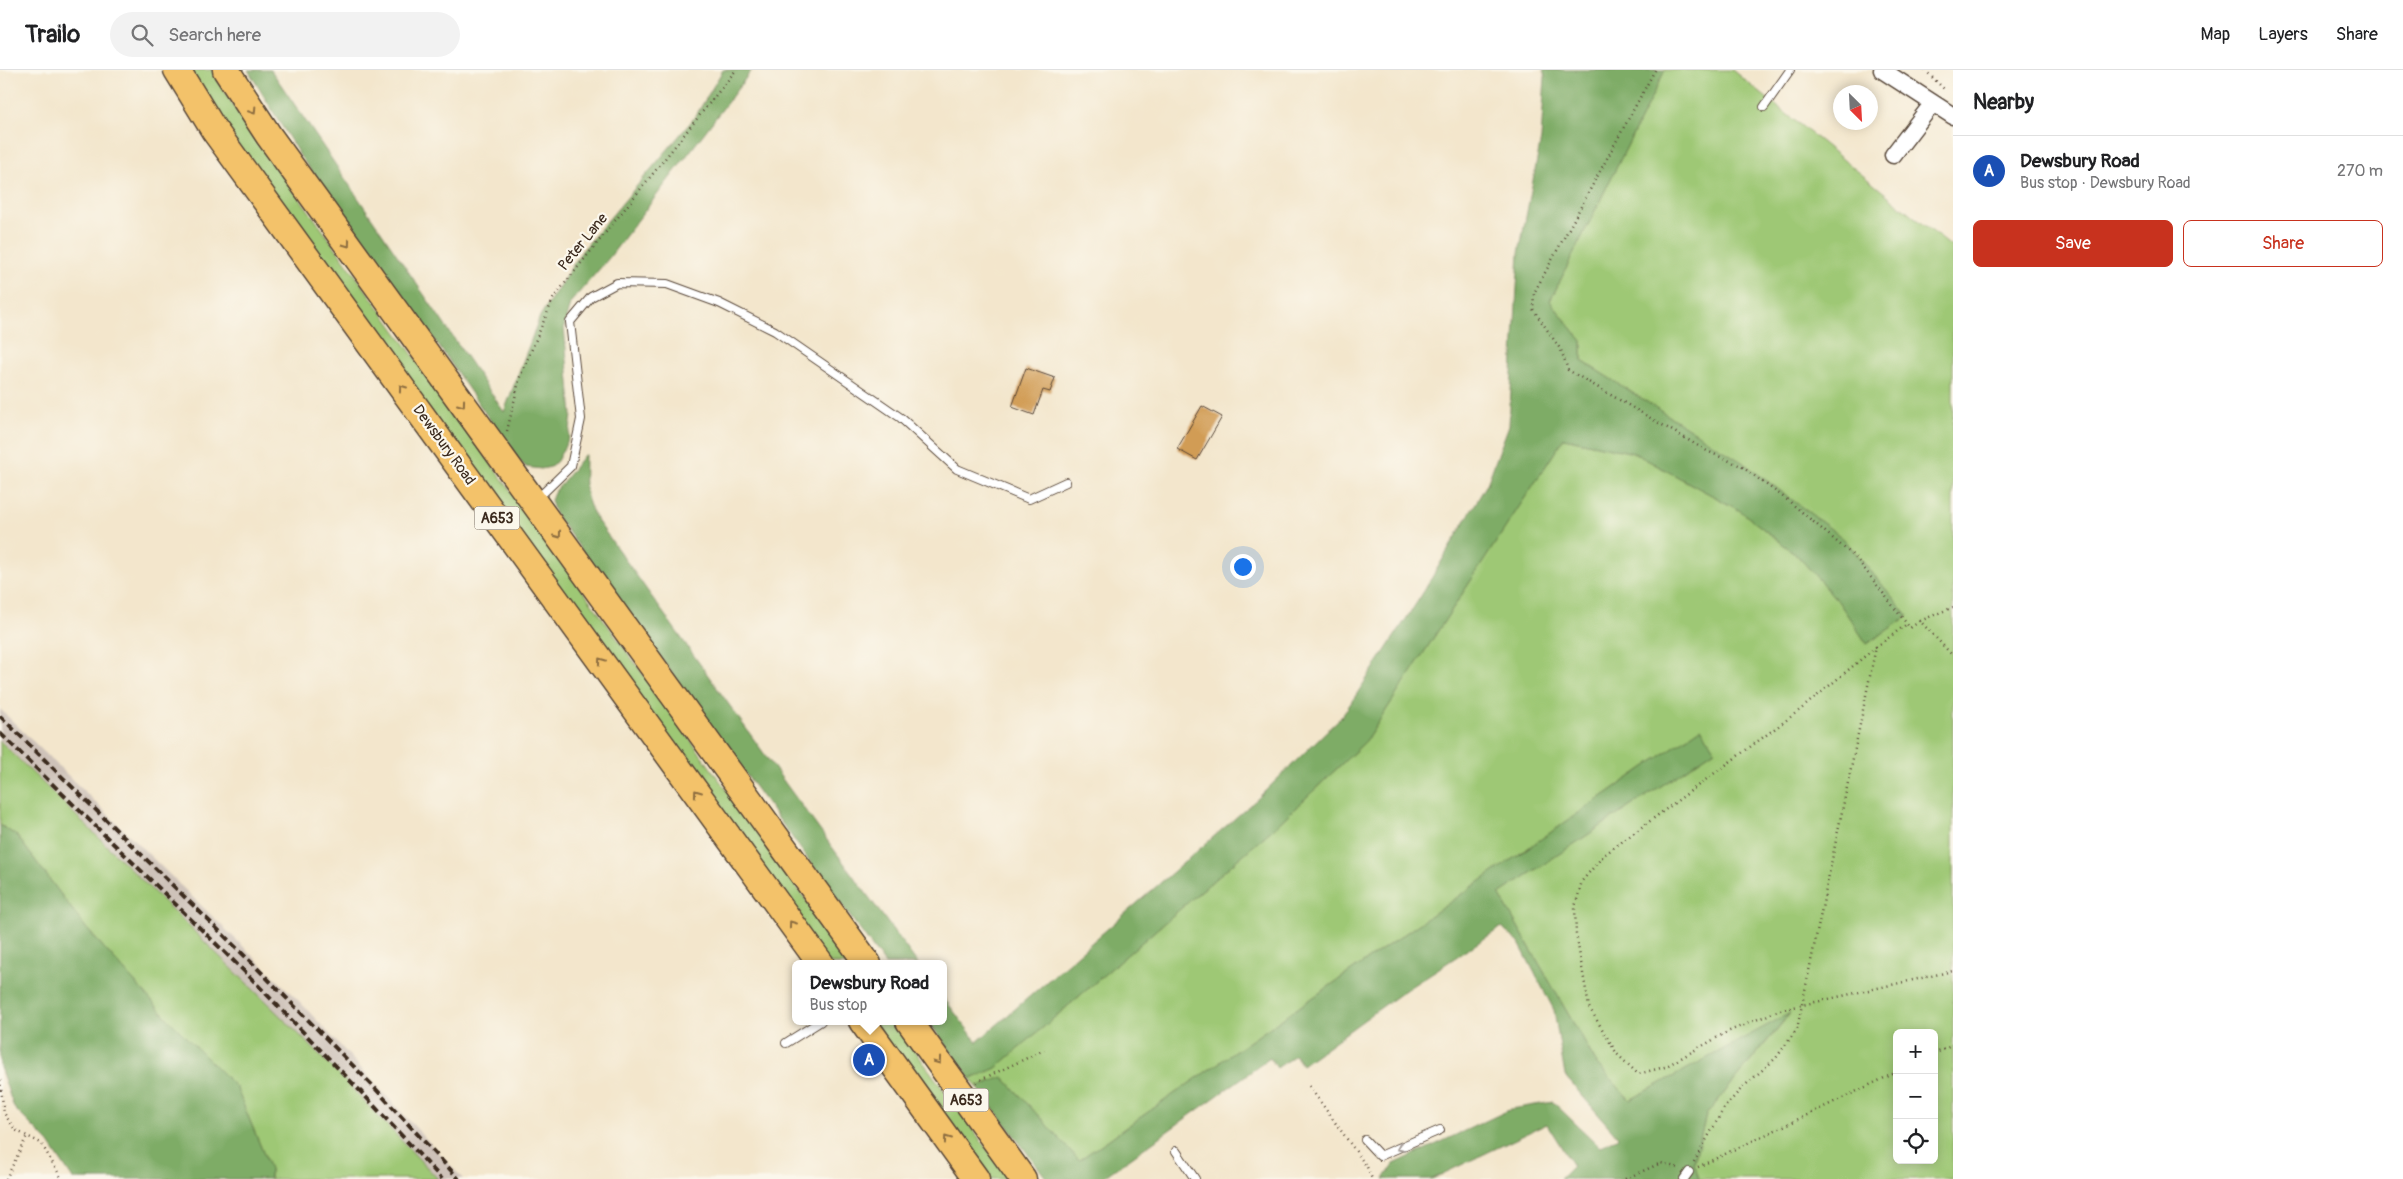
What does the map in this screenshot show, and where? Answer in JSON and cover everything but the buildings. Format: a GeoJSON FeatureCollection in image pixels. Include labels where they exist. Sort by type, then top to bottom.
{"type":"FeatureCollection","features":[{"type":"Feature","properties":{"kind":"highway","name":"Dewsbury Road"},"geometry":{"type":"LineString","coordinates":[[177,70],[226,146],[818,960]]}},
{"type":"Feature","properties":{"kind":"highway","name":"A653"},"geometry":{"type":"LineString","coordinates":[[226,70],[269,136],[865,960]]}},
{"type":"Feature","properties":{"kind":"highway","name":"A653"},"geometry":{"type":"LineString","coordinates":[[865,1025],[976,1179]]}},
{"type":"Feature","properties":{"kind":"highway","name":"A653"},"geometry":{"type":"LineString","coordinates":[[912,1025],[1023,1179]]}},
{"type":"Feature","properties":{"kind":"street"},"geometry":{"type":"LineString","coordinates":[[1882,70],[1953,116]]}},
{"type":"Feature","properties":{"kind":"street"},"geometry":{"type":"LineString","coordinates":[[1893,155],[1932,103]]}},
{"type":"Feature","properties":{"kind":"lane"},"geometry":{"type":"LineString","coordinates":[[1764,107],[1790,70]]}},
{"type":"Feature","properties":{"kind":"lane"},"geometry":{"type":"LineString","coordinates":[[534,502],[571,466],[579,429],[581,419],[570,322],[591,297],[617,283],[667,284],[719,303],[775,331],[901,418],[957,468],[1029,499],[1066,482]]}},
{"type":"Feature","properties":{"kind":"lane"},"geometry":{"type":"LineString","coordinates":[[786,1043],[815,1025]]}},
{"type":"Feature","properties":{"kind":"lane"},"geometry":{"type":"LineString","coordinates":[[1364,1140],[1380,1156],[1440,1130]]}},
{"type":"Feature","properties":{"kind":"lane"},"geometry":{"type":"LineString","coordinates":[[1176,1151],[1195,1179]]}},
{"type":"Feature","properties":{"kind":"lane"},"geometry":{"type":"LineString","coordinates":[[1684,1179],[1689,1172]]}},
{"type":"Feature","properties":{"kind":"path","name":"Peter Lane"},"geometry":{"type":"LineString","coordinates":[[500,456],[520,376],[554,297],[736,70]]}},
{"type":"Feature","properties":{"kind":"path"},"geometry":{"type":"LineString","coordinates":[[1655,70],[1534,293],[1533,309],[1561,350],[1568,370],[1707,451],[1741,466],[1790,502],[1856,558],[1910,628],[1920,621],[1953,607]]}},
{"type":"Feature","properties":{"kind":"path"},"geometry":{"type":"LineString","coordinates":[[1925,70],[1947,93]]}},
{"type":"Feature","properties":{"kind":"path"},"geometry":{"type":"LineString","coordinates":[[1920,621],[1953,656]]}},
{"type":"Feature","properties":{"kind":"path"},"geometry":{"type":"LineString","coordinates":[[1907,624],[1800,710],[1604,855],[1582,881],[1575,907],[1576,934],[1589,1007],[1618,1054],[1638,1074],[1665,1068],[1750,1021],[1801,1005],[1953,971]]}},
{"type":"Feature","properties":{"kind":"path"},"geometry":{"type":"LineString","coordinates":[[1689,1172],[1724,1108],[1742,1088],[1776,1058],[1797,1029],[1876,647]]}},
{"type":"Feature","properties":{"kind":"path"},"geometry":{"type":"LineString","coordinates":[[1938,1052],[1953,1045]]}},
{"type":"Feature","properties":{"kind":"path"},"geometry":{"type":"LineString","coordinates":[[959,1090],[1044,1050]]}},
{"type":"Feature","properties":{"kind":"path"},"geometry":{"type":"LineString","coordinates":[[1625,1179],[1661,1162],[1689,1172],[1893,1074]]}},
{"type":"Feature","properties":{"kind":"path"},"geometry":{"type":"LineString","coordinates":[[0,1080],[4,1113],[15,1130],[40,1143],[62,1179]]}},
{"type":"Feature","properties":{"kind":"path"},"geometry":{"type":"LineString","coordinates":[[1309,1086],[1367,1168],[1372,1179]]}},
{"type":"Feature","properties":{"kind":"path"},"geometry":{"type":"LineString","coordinates":[[6,1179],[27,1136]]}},
{"type":"Feature","properties":{"kind":"shaded area"},"geometry":{"type":"Polygon","coordinates":[[[0,709],[300,1002],[463,1179],[438,1179],[319,1054],[0,740],[0,709]]]}},
{"type":"Feature","properties":{"kind":"green space"},"geometry":{"type":"Polygon","coordinates":[[[184,70],[212,70],[234,107],[849,960],[825,960],[184,70]]]}},
{"type":"Feature","properties":{"kind":"green space"},"geometry":{"type":"Polygon","coordinates":[[[248,70],[271,70],[504,412],[540,316],[582,251],[695,117],[723,70],[752,70],[609,258],[570,303],[564,327],[572,415],[569,438],[557,461],[551,467],[541,469],[526,467],[517,459],[411,306],[300,156],[248,70]]]}},
{"type":"Feature","properties":{"kind":"green space"},"geometry":{"type":"Polygon","coordinates":[[[1543,70],[1665,70],[1550,301],[1582,341],[1582,361],[1742,462],[1844,539],[1908,616],[1867,644],[1838,601],[1797,555],[1739,510],[1634,453],[1564,438],[1366,741],[1274,828],[996,1068],[971,1079],[931,1025],[947,1025],[947,1002],[977,1042],[1256,800],[1343,715],[1421,596],[1487,484],[1509,425],[1519,253],[1541,139],[1545,77],[1543,70]]]}},
{"type":"Feature","properties":{"kind":"green space"},"geometry":{"type":"Polygon","coordinates":[[[1665,70],[1732,70],[1953,248],[1953,1179],[1699,1179],[1694,1163],[1706,1115],[1789,1015],[1630,1100],[1597,1064],[1499,894],[1715,750],[1701,728],[1079,1160],[1003,1077],[977,1087],[971,1079],[996,1068],[1274,828],[1366,741],[1564,438],[1634,453],[1739,510],[1797,555],[1838,601],[1867,644],[1908,616],[1844,539],[1742,462],[1582,361],[1582,341],[1550,301],[1665,70]]]}},
{"type":"Feature","properties":{"kind":"green space"},"geometry":{"type":"Polygon","coordinates":[[[585,454],[586,494],[596,519],[788,787],[915,960],[882,960],[555,514],[551,500],[554,493],[585,454]]]}},
{"type":"Feature","properties":{"kind":"green space"},"geometry":{"type":"Polygon","coordinates":[[[1701,728],[1715,750],[1499,894],[1597,1064],[1630,1100],[1790,1013],[1706,1115],[1694,1162],[1699,1179],[1560,1179],[1573,1166],[1547,1124],[1432,1179],[1384,1179],[1394,1164],[1511,1109],[1553,1102],[1600,1147],[1618,1137],[1565,1076],[1554,1010],[1519,943],[1502,927],[1401,993],[1302,1065],[1295,1055],[1277,1068],[1270,1058],[1101,1179],[1047,1179],[977,1087],[1003,1077],[1079,1160],[1701,728]]]}},
{"type":"Feature","properties":{"kind":"green space"},"geometry":{"type":"Polygon","coordinates":[[[0,741],[319,1054],[438,1179],[270,1179],[270,1169],[236,1087],[168,1019],[86,928],[17,836],[0,825],[0,741]]]}},
{"type":"Feature","properties":{"kind":"green space"},"geometry":{"type":"Polygon","coordinates":[[[0,825],[17,836],[86,928],[168,1019],[236,1087],[270,1169],[270,1179],[73,1179],[49,1143],[14,1108],[0,1067],[0,825]]]}},
{"type":"Feature","properties":{"kind":"green space"},"geometry":{"type":"Polygon","coordinates":[[[873,1025],[896,1025],[1009,1179],[985,1179],[873,1025]]]}},
{"type":"Feature","properties":{"kind":"railway"},"geometry":{"type":"LineString","coordinates":[[0,716],[254,965],[372,1085],[459,1179]]}},
{"type":"Feature","properties":{"kind":"railway"},"geometry":{"type":"LineString","coordinates":[[0,733],[247,974],[442,1179]]}},
{"type":"Feature","properties":{"kind":"place","name":"Dewsbury Road"},"geometry":{"type":"Point","coordinates":[869,1060]}}]}
